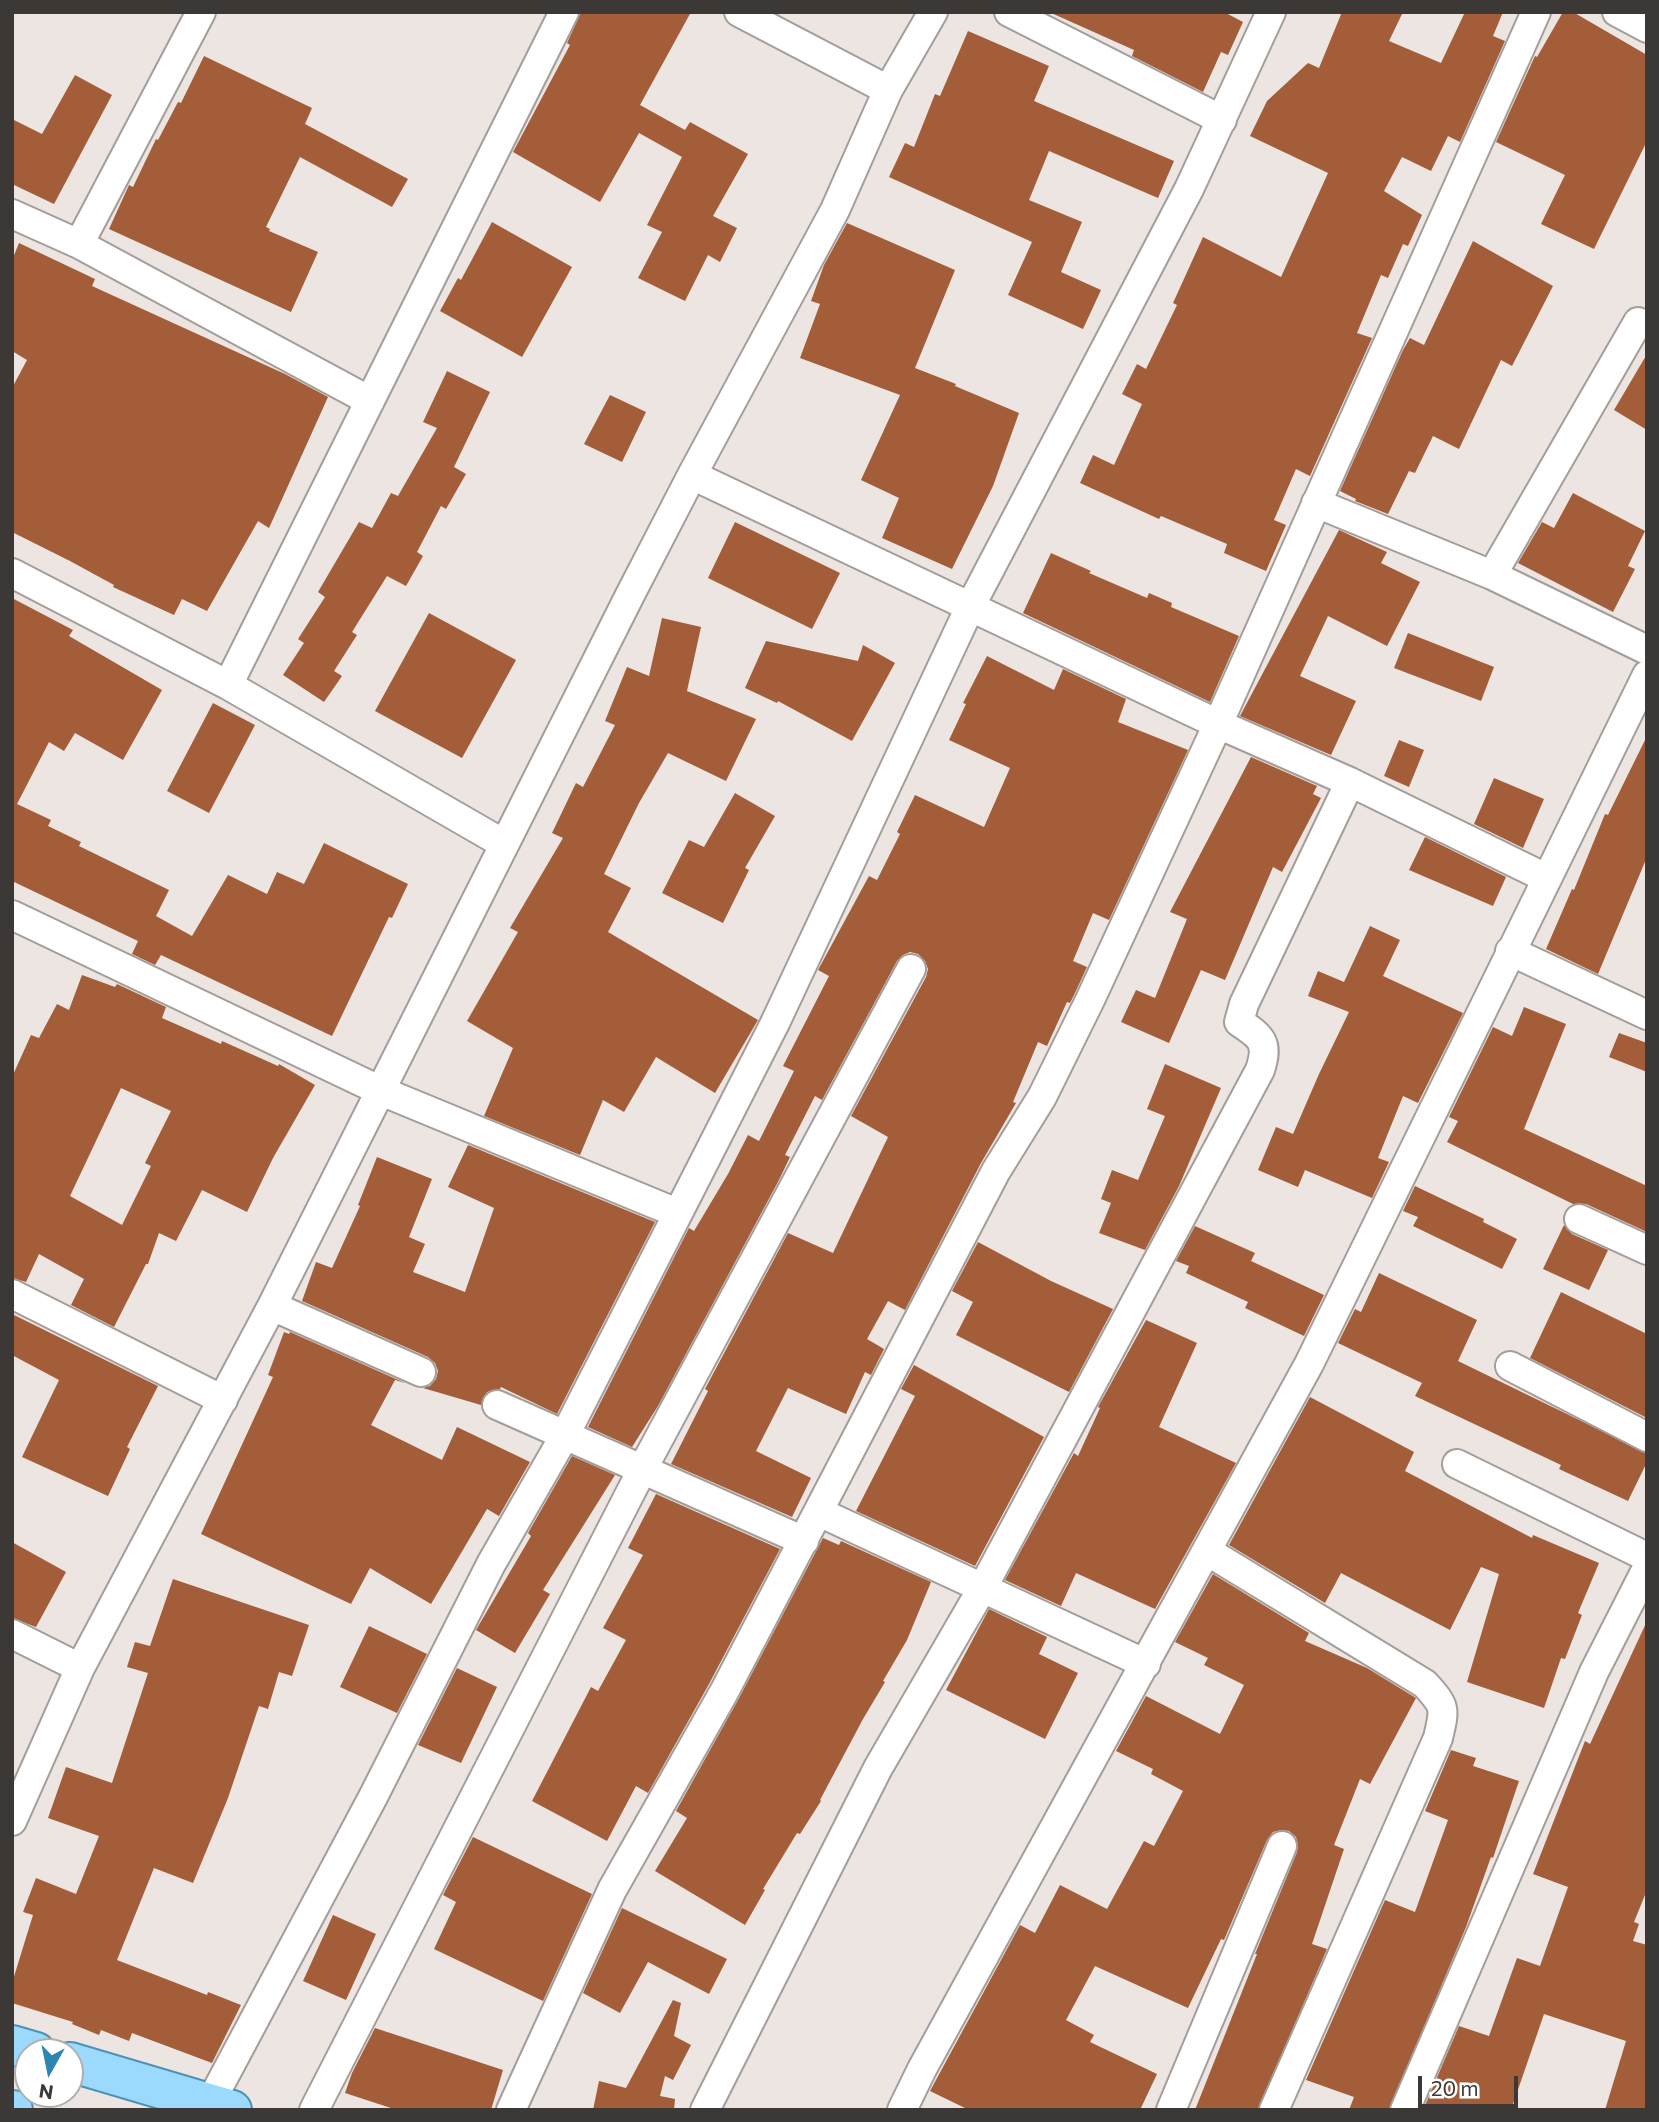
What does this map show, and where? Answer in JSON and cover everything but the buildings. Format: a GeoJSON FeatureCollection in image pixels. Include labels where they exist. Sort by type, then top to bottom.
{"type":"FeatureCollection","features":[{"type":"Feature","properties":{"kind":"main road"},"geometry":{"type":"LineString","coordinates":[[84,2066],[221,2107]]}},
{"type":"Feature","properties":{"kind":"street"},"geometry":{"type":"LineString","coordinates":[[79,244],[201,12]]}},
{"type":"Feature","properties":{"kind":"street"},"geometry":{"type":"LineString","coordinates":[[228,685],[564,12]]}},
{"type":"Feature","properties":{"kind":"street"},"geometry":{"type":"LineString","coordinates":[[738,12],[888,90]]}},
{"type":"Feature","properties":{"kind":"street"},"geometry":{"type":"LineString","coordinates":[[12,1821],[80,1668],[272,1306],[692,475],[835,210],[888,90],[933,12]]}},
{"type":"Feature","properties":{"kind":"street"},"geometry":{"type":"LineString","coordinates":[[1009,12],[1222,120]]}},
{"type":"Feature","properties":{"kind":"street"},"geometry":{"type":"LineString","coordinates":[[221,2107],[491,1564],[565,1435],[775,1023],[970,607],[1189,189],[1271,12]]}},
{"type":"Feature","properties":{"kind":"street"},"geometry":{"type":"LineString","coordinates":[[511,2110],[612,1890],[724,1692],[996,1171],[1048,1084],[1096,987],[1218,724],[1536,12]]}},
{"type":"Feature","properties":{"kind":"street"},"geometry":{"type":"LineString","coordinates":[[1617,12],[1647,28]]}},
{"type":"Feature","properties":{"kind":"street"},"geometry":{"type":"LineString","coordinates":[[12,214],[79,244],[370,401]]}},
{"type":"Feature","properties":{"kind":"street"},"geometry":{"type":"LineString","coordinates":[[1492,575],[1638,322]]}},
{"type":"Feature","properties":{"kind":"street"},"geometry":{"type":"LineString","coordinates":[[692,475],[1218,724],[1350,782],[1546,878]]}},
{"type":"Feature","properties":{"kind":"street"},"geometry":{"type":"LineString","coordinates":[[1316,503],[1492,575],[1647,650]]}},
{"type":"Feature","properties":{"kind":"street"},"geometry":{"type":"LineString","coordinates":[[12,573],[228,685],[504,844]]}},
{"type":"Feature","properties":{"kind":"street"},"geometry":{"type":"LineString","coordinates":[[902,2110],[1309,1364],[1647,675]]}},
{"type":"Feature","properties":{"kind":"street"},"geometry":{"type":"LineString","coordinates":[[705,2110],[878,1768],[983,1587],[1259,1070],[1264,1056],[1264,1044],[1257,1034],[1239,1022],[1244,1004],[1350,782]]}},
{"type":"Feature","properties":{"kind":"street"},"geometry":{"type":"LineString","coordinates":[[12,915],[381,1091],[677,1213]]}},
{"type":"Feature","properties":{"kind":"street"},"geometry":{"type":"LineString","coordinates":[[1510,951],[1647,1015]]}},
{"type":"Feature","properties":{"kind":"street"},"geometry":{"type":"LineString","coordinates":[[313,2110],[642,1470],[911,969]]}},
{"type":"Feature","properties":{"kind":"street"},"geometry":{"type":"LineString","coordinates":[[1579,1219],[1647,1250]]}},
{"type":"Feature","properties":{"kind":"street"},"geometry":{"type":"LineString","coordinates":[[12,1294],[223,1400]]}},
{"type":"Feature","properties":{"kind":"street"},"geometry":{"type":"LineString","coordinates":[[272,1306],[421,1372]]}},
{"type":"Feature","properties":{"kind":"street"},"geometry":{"type":"LineString","coordinates":[[1510,1366],[1647,1437]]}},
{"type":"Feature","properties":{"kind":"street"},"geometry":{"type":"LineString","coordinates":[[497,1405],[804,1541]]}},
{"type":"Feature","properties":{"kind":"street"},"geometry":{"type":"LineString","coordinates":[[1457,1464],[1647,1557]]}},
{"type":"Feature","properties":{"kind":"street"},"geometry":{"type":"LineString","coordinates":[[819,1512],[1146,1664]]}},
{"type":"Feature","properties":{"kind":"street"},"geometry":{"type":"LineString","coordinates":[[1208,1551],[1425,1684],[1441,1701],[1443,1715],[1437,1738],[1274,2110]]}},
{"type":"Feature","properties":{"kind":"street"},"geometry":{"type":"LineString","coordinates":[[1405,2110],[1594,1672],[1647,1568]]}},
{"type":"Feature","properties":{"kind":"street"},"geometry":{"type":"LineString","coordinates":[[12,1634],[80,1668]]}},
{"type":"Feature","properties":{"kind":"street"},"geometry":{"type":"LineString","coordinates":[[1171,2110],[1282,1846]]}}]}
